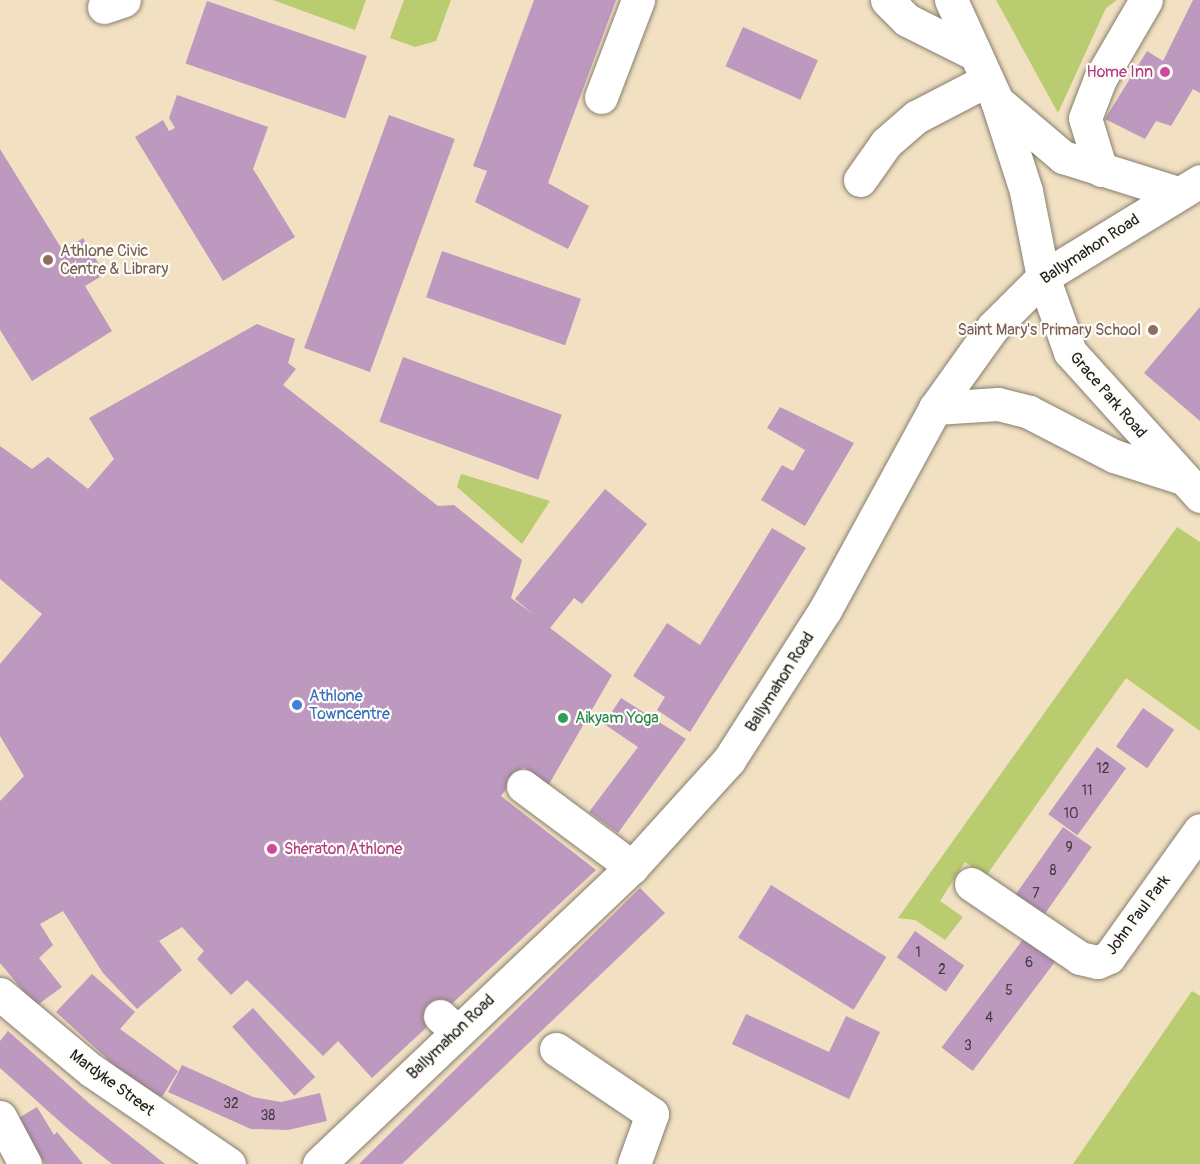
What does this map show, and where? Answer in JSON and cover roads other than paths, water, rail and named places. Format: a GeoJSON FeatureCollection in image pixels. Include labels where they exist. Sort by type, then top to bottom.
{"type":"FeatureCollection","features":[{"type":"Feature","properties":{"kind":"street"},"geometry":{"type":"LineString","coordinates":[[601,97],[638,0]]}},
{"type":"Feature","properties":{"kind":"street"},"geometry":{"type":"LineString","coordinates":[[886,0],[907,20],[986,78],[1063,157],[1101,170],[1189,187]]}},
{"type":"Feature","properties":{"kind":"street","name":"Grace Park Road"},"geometry":{"type":"LineString","coordinates":[[951,0],[986,78],[1026,191],[1043,277],[1070,352],[1192,487]]}},
{"type":"Feature","properties":{"kind":"street"},"geometry":{"type":"LineString","coordinates":[[1101,170],[1085,118],[1100,79],[1146,0]]}},
{"type":"Feature","properties":{"kind":"street"},"geometry":{"type":"LineString","coordinates":[[860,180],[886,143],[916,117],[986,78]]}},
{"type":"Feature","properties":{"kind":"street","name":"Ballymahon Road"},"geometry":{"type":"LineString","coordinates":[[319,1164],[448,1024],[632,867],[729,760],[772,699],[934,408],[993,327],[1043,277],[1189,187]]}},
{"type":"Feature","properties":{"kind":"street"},"geometry":{"type":"LineString","coordinates":[[934,408],[998,404],[1029,412],[1114,456],[1192,487]]}},
{"type":"Feature","properties":{"kind":"street"},"geometry":{"type":"LineString","coordinates":[[523,786],[632,867]]}},
{"type":"Feature","properties":{"kind":"street","name":"John Paul Park"},"geometry":{"type":"LineString","coordinates":[[971,884],[1080,958],[1098,962],[1109,957],[1200,830]]}},
{"type":"Feature","properties":{"kind":"street","name":"Mardyke Street"},"geometry":{"type":"LineString","coordinates":[[0,994],[91,1070],[229,1164]]}},
{"type":"Feature","properties":{"kind":"street"},"geometry":{"type":"LineString","coordinates":[[556,1049],[652,1114],[634,1164]]}},
{"type":"Feature","properties":{"kind":"street"},"geometry":{"type":"LineString","coordinates":[[0,1117],[25,1164]]}},
{"type":"Feature","properties":{"kind":"place","name":"Home Inn"},"geometry":{"type":"Point","coordinates":[1165,72]}},
{"type":"Feature","properties":{"kind":"place","name":"Athlone Civic Centre & Library"},"geometry":{"type":"Point","coordinates":[48,260]}},
{"type":"Feature","properties":{"kind":"place","name":"Saint Mary's Primary School"},"geometry":{"type":"Point","coordinates":[1153,330]}},
{"type":"Feature","properties":{"kind":"place","name":"Athlone Towncentre"},"geometry":{"type":"Point","coordinates":[297,705]}},
{"type":"Feature","properties":{"kind":"place","name":"Aikyam Yoga"},"geometry":{"type":"Point","coordinates":[563,718]}},
{"type":"Feature","properties":{"kind":"place","name":"Sheraton Athlone"},"geometry":{"type":"Point","coordinates":[272,849]}}]}
